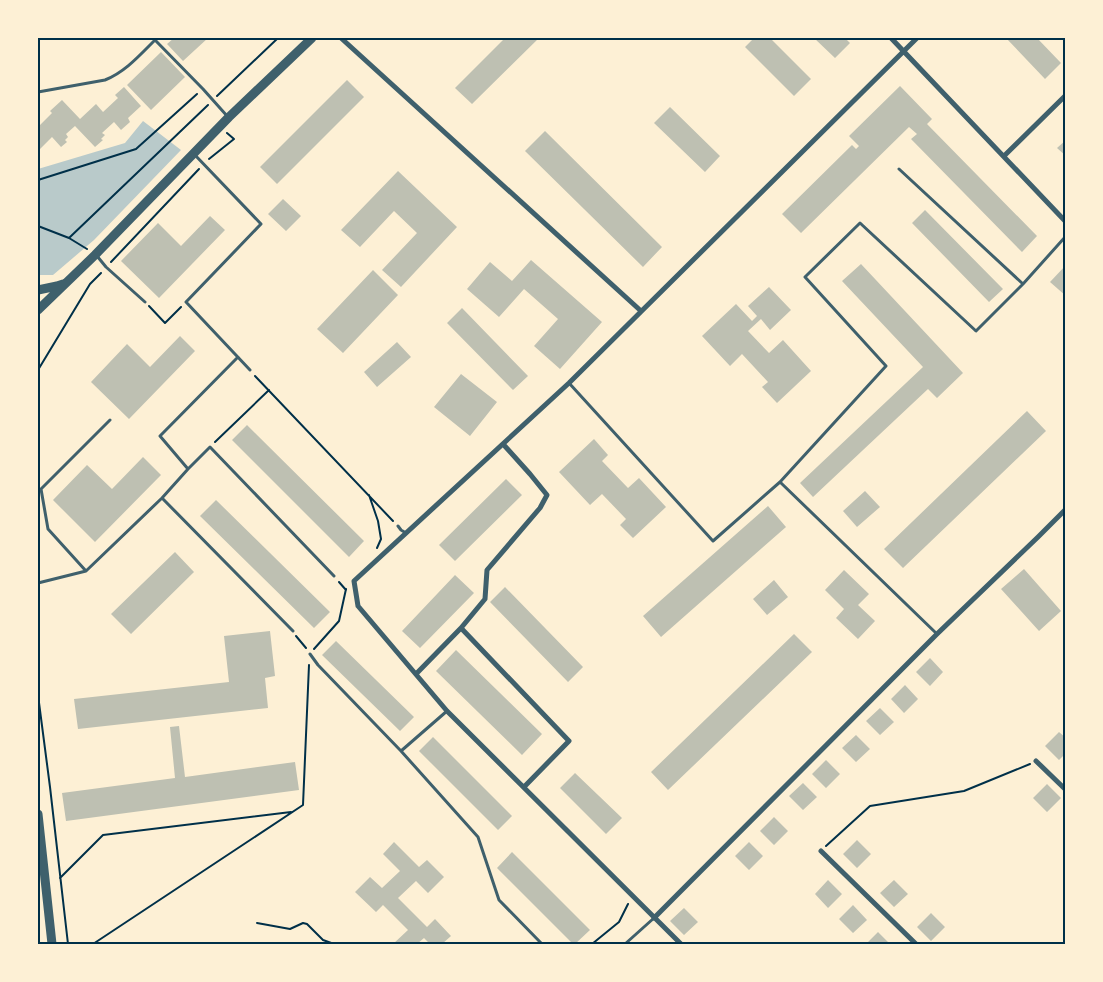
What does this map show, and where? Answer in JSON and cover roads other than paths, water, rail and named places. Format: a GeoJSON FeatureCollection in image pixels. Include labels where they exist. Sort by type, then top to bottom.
{"type":"FeatureCollection","features":[{"type":"Feature","properties":{"kind":"street"},"geometry":{"type":"LineString","coordinates":[[38,310],[95,255],[229,117],[312,38]]}},
{"type":"Feature","properties":{"kind":"street"},"geometry":{"type":"LineString","coordinates":[[341,38],[641,311]]}},
{"type":"Feature","properties":{"kind":"street"},"geometry":{"type":"LineString","coordinates":[[890,38],[1066,222]]}},
{"type":"Feature","properties":{"kind":"street"},"geometry":{"type":"LineString","coordinates":[[681,944],[448,711],[358,606],[354,581],[569,382],[917,38]]}},
{"type":"Feature","properties":{"kind":"street"},"geometry":{"type":"LineString","coordinates":[[1004,156],[1066,95]]}},
{"type":"Feature","properties":{"kind":"street"},"geometry":{"type":"LineString","coordinates":[[38,290],[68,282]]}},
{"type":"Feature","properties":{"kind":"street"},"geometry":{"type":"LineString","coordinates":[[416,674],[462,628],[485,600],[486,570],[540,508],[547,496],[503,444]]}},
{"type":"Feature","properties":{"kind":"street"},"geometry":{"type":"LineString","coordinates":[[654,918],[937,634],[1066,509]]}},
{"type":"Feature","properties":{"kind":"street"},"geometry":{"type":"LineString","coordinates":[[462,628],[569,740],[524,787]]}},
{"type":"Feature","properties":{"kind":"street"},"geometry":{"type":"LineString","coordinates":[[1036,761],[1066,790]]}},
{"type":"Feature","properties":{"kind":"street"},"geometry":{"type":"LineString","coordinates":[[38,814],[41,873],[52,944]]}},
{"type":"Feature","properties":{"kind":"street"},"geometry":{"type":"LineString","coordinates":[[821,851],[916,944]]}},
{"type":"Feature","properties":{"kind":"lane"},"geometry":{"type":"LineString","coordinates":[[38,92],[105,80],[112,77],[130,66],[156,39],[229,117]]}},
{"type":"Feature","properties":{"kind":"lane"},"geometry":{"type":"LineString","coordinates":[[193,154],[261,224],[186,302],[250,370]]}},
{"type":"Feature","properties":{"kind":"lane"},"geometry":{"type":"LineString","coordinates":[[899,169],[1023,284]]}},
{"type":"Feature","properties":{"kind":"lane"},"geometry":{"type":"LineString","coordinates":[[569,382],[713,541],[780,482],[886,366],[806,276],[860,223],[976,331],[1023,284],[1066,236]]}},
{"type":"Feature","properties":{"kind":"lane"},"geometry":{"type":"LineString","coordinates":[[95,255],[145,302]]}},
{"type":"Feature","properties":{"kind":"lane"},"geometry":{"type":"LineString","coordinates":[[188,469],[160,436],[238,358]]}},
{"type":"Feature","properties":{"kind":"lane"},"geometry":{"type":"LineString","coordinates":[[86,571],[48,529],[40,489],[110,420]]}},
{"type":"Feature","properties":{"kind":"lane"},"geometry":{"type":"LineString","coordinates":[[38,583],[86,571],[162,498],[210,448],[334,576]]}},
{"type":"Feature","properties":{"kind":"lane"},"geometry":{"type":"LineString","coordinates":[[780,482],[937,634]]}},
{"type":"Feature","properties":{"kind":"lane"},"geometry":{"type":"LineString","coordinates":[[162,498],[293,631]]}},
{"type":"Feature","properties":{"kind":"lane"},"geometry":{"type":"LineString","coordinates":[[398,526],[407,533]]}},
{"type":"Feature","properties":{"kind":"lane"},"geometry":{"type":"LineString","coordinates":[[310,654],[318,666],[401,751],[478,837],[499,900],[542,944]]}},
{"type":"Feature","properties":{"kind":"lane"},"geometry":{"type":"LineString","coordinates":[[401,751],[448,711]]}},
{"type":"Feature","properties":{"kind":"lane"},"geometry":{"type":"LineString","coordinates":[[625,944],[654,918]]}}]}
